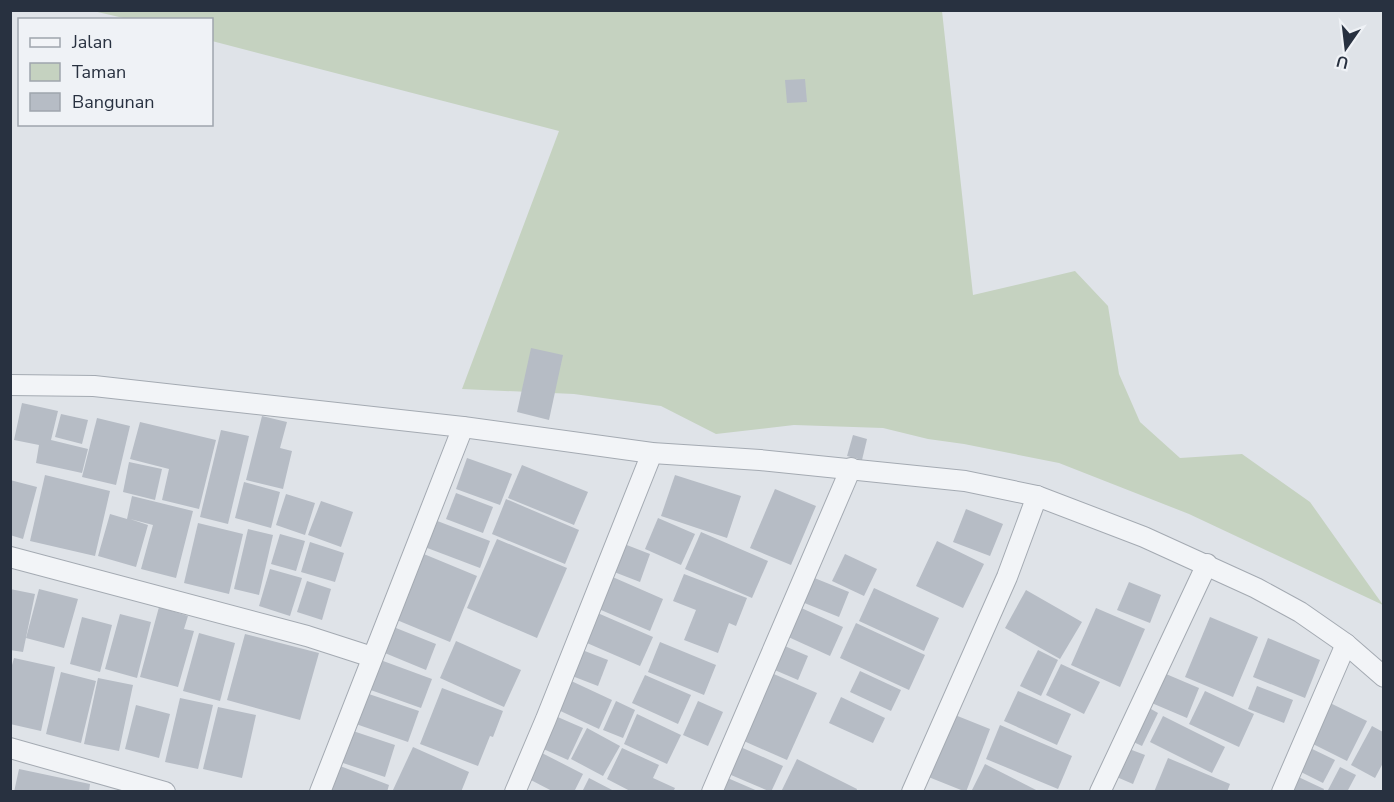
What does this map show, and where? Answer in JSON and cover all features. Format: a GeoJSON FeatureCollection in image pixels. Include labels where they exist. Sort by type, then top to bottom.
{"type":"FeatureCollection","features":[{"type":"Feature","properties":{"kind":"street"},"geometry":{"type":"LineString","coordinates":[[10,385],[94,386],[463,427],[652,453],[851,468],[965,481],[1037,496],[1144,537],[1256,588],[1300,612],[1346,644],[1383,677]]}},
{"type":"Feature","properties":{"kind":"street"},"geometry":{"type":"LineString","coordinates":[[320,792],[463,427]]}},
{"type":"Feature","properties":{"kind":"street"},"geometry":{"type":"LineString","coordinates":[[515,792],[652,453]]}},
{"type":"Feature","properties":{"kind":"street"},"geometry":{"type":"LineString","coordinates":[[712,792],[851,468]]}},
{"type":"Feature","properties":{"kind":"street"},"geometry":{"type":"LineString","coordinates":[[912,792],[1007,577],[1037,496]]}},
{"type":"Feature","properties":{"kind":"street"},"geometry":{"type":"LineString","coordinates":[[10,557],[307,636],[372,657]]}},
{"type":"Feature","properties":{"kind":"street"},"geometry":{"type":"LineString","coordinates":[[1100,792],[1207,564]]}},
{"type":"Feature","properties":{"kind":"street"},"geometry":{"type":"LineString","coordinates":[[1282,792],[1346,644]]}},
{"type":"Feature","properties":{"kind":"street"},"geometry":{"type":"LineString","coordinates":[[10,748],[165,792]]}},
{"type":"Feature","properties":{"kind":"green space"},"geometry":{"type":"Polygon","coordinates":[[[93,11],[942,11],[973,295],[1075,271],[1108,306],[1119,374],[1140,422],[1180,458],[1242,454],[1310,502],[1383,605],[1189,514],[1059,463],[928,439],[883,428],[794,425],[716,434],[661,406],[574,394],[462,389],[559,131],[213,41],[213,18],[124,18],[93,11]]]}},
{"type":"Feature","properties":{"kind":"building"},"geometry":{"type":"Polygon","coordinates":[[[805,79],[807,102],[787,103],[785,80],[805,79]]]}},
{"type":"Feature","properties":{"kind":"building"},"geometry":{"type":"Polygon","coordinates":[[[531,348],[563,355],[549,420],[517,412],[531,348]]]}},
{"type":"Feature","properties":{"kind":"building"},"geometry":{"type":"Polygon","coordinates":[[[22,403],[58,411],[51,440],[88,449],[82,473],[36,463],[39,445],[14,440],[22,403]]]}},
{"type":"Feature","properties":{"kind":"building"},"geometry":{"type":"Polygon","coordinates":[[[61,414],[88,420],[82,444],[55,437],[61,414]]]}},
{"type":"Feature","properties":{"kind":"building"},"geometry":{"type":"Polygon","coordinates":[[[262,416],[287,422],[280,448],[292,451],[283,489],[246,480],[262,416]]]}},
{"type":"Feature","properties":{"kind":"building"},"geometry":{"type":"Polygon","coordinates":[[[97,418],[130,426],[116,485],[82,477],[97,418]]]}},
{"type":"Feature","properties":{"kind":"building"},"geometry":{"type":"Polygon","coordinates":[[[140,422],[216,440],[199,509],[162,500],[169,469],[130,459],[140,422]]]}},
{"type":"Feature","properties":{"kind":"building"},"geometry":{"type":"Polygon","coordinates":[[[221,430],[249,436],[228,524],[200,517],[221,430]]]}},
{"type":"Feature","properties":{"kind":"building"},"geometry":{"type":"Polygon","coordinates":[[[853,435],[867,439],[862,460],[847,456],[853,435]]]}},
{"type":"Feature","properties":{"kind":"building"},"geometry":{"type":"Polygon","coordinates":[[[467,458],[512,474],[500,505],[456,489],[467,458]]]}},
{"type":"Feature","properties":{"kind":"building"},"geometry":{"type":"Polygon","coordinates":[[[129,462],[162,469],[155,500],[123,492],[129,462]]]}},
{"type":"Feature","properties":{"kind":"building"},"geometry":{"type":"Polygon","coordinates":[[[522,465],[588,492],[574,525],[508,498],[522,465]]]}},
{"type":"Feature","properties":{"kind":"building"},"geometry":{"type":"Polygon","coordinates":[[[45,475],[110,491],[95,556],[30,541],[45,475]]]}},
{"type":"Feature","properties":{"kind":"building"},"geometry":{"type":"Polygon","coordinates":[[[675,475],[741,496],[727,538],[661,516],[675,475]]]}},
{"type":"Feature","properties":{"kind":"building"},"geometry":{"type":"Polygon","coordinates":[[[10,480],[37,487],[23,539],[10,535],[10,480]]]}},
{"type":"Feature","properties":{"kind":"building"},"geometry":{"type":"Polygon","coordinates":[[[244,482],[280,492],[271,528],[235,518],[244,482]]]}},
{"type":"Feature","properties":{"kind":"building"},"geometry":{"type":"Polygon","coordinates":[[[775,489],[816,506],[791,565],[750,548],[775,489]]]}},
{"type":"Feature","properties":{"kind":"building"},"geometry":{"type":"Polygon","coordinates":[[[456,493],[493,507],[483,533],[446,519],[456,493]]]}},
{"type":"Feature","properties":{"kind":"building"},"geometry":{"type":"Polygon","coordinates":[[[286,494],[315,503],[305,535],[276,525],[286,494]]]}},
{"type":"Feature","properties":{"kind":"building"},"geometry":{"type":"Polygon","coordinates":[[[132,496],[193,511],[176,578],[141,569],[153,525],[130,519],[148,525],[136,567],[98,556],[110,514],[127,519],[132,496]]]}},
{"type":"Feature","properties":{"kind":"building"},"geometry":{"type":"Polygon","coordinates":[[[506,499],[579,530],[565,564],[492,534],[506,499]]]}},
{"type":"Feature","properties":{"kind":"building"},"geometry":{"type":"Polygon","coordinates":[[[321,501],[353,512],[341,547],[308,535],[321,501]]]}},
{"type":"Feature","properties":{"kind":"building"},"geometry":{"type":"Polygon","coordinates":[[[966,509],[1003,524],[990,556],[953,542],[966,509]]]}},
{"type":"Feature","properties":{"kind":"building"},"geometry":{"type":"Polygon","coordinates":[[[658,518],[695,534],[681,565],[645,549],[658,518]]]}},
{"type":"Feature","properties":{"kind":"building"},"geometry":{"type":"Polygon","coordinates":[[[432,519],[490,541],[480,568],[422,546],[432,519]]]}},
{"type":"Feature","properties":{"kind":"building"},"geometry":{"type":"Polygon","coordinates":[[[198,523],[243,534],[229,594],[184,583],[198,523]]]}},
{"type":"Feature","properties":{"kind":"building"},"geometry":{"type":"Polygon","coordinates":[[[248,529],[273,535],[259,595],[234,589],[248,529]]]}},
{"type":"Feature","properties":{"kind":"building"},"geometry":{"type":"Polygon","coordinates":[[[701,532],[768,561],[752,598],[685,569],[701,532]]]}},
{"type":"Feature","properties":{"kind":"building"},"geometry":{"type":"Polygon","coordinates":[[[280,534],[305,541],[296,571],[271,564],[280,534]]]}},
{"type":"Feature","properties":{"kind":"building"},"geometry":{"type":"Polygon","coordinates":[[[497,539],[567,568],[537,638],[467,608],[497,539]]]}},
{"type":"Feature","properties":{"kind":"building"},"geometry":{"type":"Polygon","coordinates":[[[937,541],[984,564],[963,608],[916,586],[937,541]]]}},
{"type":"Feature","properties":{"kind":"building"},"geometry":{"type":"Polygon","coordinates":[[[310,542],[344,553],[335,582],[301,572],[310,542]]]}},
{"type":"Feature","properties":{"kind":"building"},"geometry":{"type":"Polygon","coordinates":[[[619,542],[650,554],[640,582],[609,570],[619,542]]]}},
{"type":"Feature","properties":{"kind":"building"},"geometry":{"type":"Polygon","coordinates":[[[419,552],[477,576],[450,642],[392,618],[419,552]]]}},
{"type":"Feature","properties":{"kind":"building"},"geometry":{"type":"Polygon","coordinates":[[[845,554],[877,569],[864,596],[832,581],[845,554]]]}},
{"type":"Feature","properties":{"kind":"building"},"geometry":{"type":"Polygon","coordinates":[[[270,569],[302,578],[290,616],[259,606],[270,569]]]}},
{"type":"Feature","properties":{"kind":"building"},"geometry":{"type":"Polygon","coordinates":[[[684,574],[747,598],[736,626],[729,623],[718,653],[684,640],[696,610],[673,601],[684,574]]]}},
{"type":"Feature","properties":{"kind":"building"},"geometry":{"type":"Polygon","coordinates":[[[608,575],[663,599],[650,631],[594,607],[608,575]]]}},
{"type":"Feature","properties":{"kind":"building"},"geometry":{"type":"Polygon","coordinates":[[[812,577],[849,592],[839,617],[802,602],[812,577]]]}},
{"type":"Feature","properties":{"kind":"building"},"geometry":{"type":"Polygon","coordinates":[[[307,581],[331,589],[322,620],[297,612],[307,581]]]}},
{"type":"Feature","properties":{"kind":"building"},"geometry":{"type":"Polygon","coordinates":[[[1129,582],[1161,595],[1150,623],[1117,610],[1129,582]]]}},
{"type":"Feature","properties":{"kind":"building"},"geometry":{"type":"Polygon","coordinates":[[[874,588],[939,618],[924,651],[859,621],[874,588]]]}},
{"type":"Feature","properties":{"kind":"building"},"geometry":{"type":"Polygon","coordinates":[[[10,589],[35,594],[23,652],[10,650],[10,589]]]}},
{"type":"Feature","properties":{"kind":"building"},"geometry":{"type":"Polygon","coordinates":[[[39,589],[78,599],[64,648],[26,638],[39,589]]]}},
{"type":"Feature","properties":{"kind":"building"},"geometry":{"type":"Polygon","coordinates":[[[1026,590],[1082,622],[1060,659],[1005,628],[1026,590]]]}},
{"type":"Feature","properties":{"kind":"building"},"geometry":{"type":"Polygon","coordinates":[[[797,606],[843,627],[830,656],[784,635],[797,606]]]}},
{"type":"Feature","properties":{"kind":"building"},"geometry":{"type":"Polygon","coordinates":[[[159,607],[188,616],[184,629],[194,631],[178,687],[140,677],[159,607]]]}},
{"type":"Feature","properties":{"kind":"building"},"geometry":{"type":"Polygon","coordinates":[[[1096,608],[1145,629],[1120,687],[1071,665],[1096,608]]]}},
{"type":"Feature","properties":{"kind":"building"},"geometry":{"type":"Polygon","coordinates":[[[593,611],[653,637],[640,666],[580,640],[593,611]]]}},
{"type":"Feature","properties":{"kind":"building"},"geometry":{"type":"Polygon","coordinates":[[[120,614],[151,622],[137,678],[105,669],[120,614]]]}},
{"type":"Feature","properties":{"kind":"building"},"geometry":{"type":"Polygon","coordinates":[[[82,617],[112,625],[100,672],[70,664],[82,617]]]}},
{"type":"Feature","properties":{"kind":"building"},"geometry":{"type":"Polygon","coordinates":[[[1210,617],[1258,637],[1233,697],[1185,677],[1210,617]]]}},
{"type":"Feature","properties":{"kind":"building"},"geometry":{"type":"Polygon","coordinates":[[[856,623],[925,655],[909,690],[840,658],[856,623]]]}},
{"type":"Feature","properties":{"kind":"building"},"geometry":{"type":"Polygon","coordinates":[[[391,626],[436,644],[426,670],[380,651],[391,626]]]}},
{"type":"Feature","properties":{"kind":"building"},"geometry":{"type":"Polygon","coordinates":[[[199,633],[235,643],[220,701],[183,691],[199,633]]]}},
{"type":"Feature","properties":{"kind":"building"},"geometry":{"type":"Polygon","coordinates":[[[245,634],[319,653],[300,720],[227,700],[245,634]]]}},
{"type":"Feature","properties":{"kind":"building"},"geometry":{"type":"Polygon","coordinates":[[[1268,638],[1320,660],[1305,698],[1253,677],[1268,638]]]}},
{"type":"Feature","properties":{"kind":"building"},"geometry":{"type":"Polygon","coordinates":[[[456,641],[521,670],[504,707],[440,678],[456,641]]]}},
{"type":"Feature","properties":{"kind":"building"},"geometry":{"type":"Polygon","coordinates":[[[660,642],[716,665],[704,695],[648,672],[660,642]]]}},
{"type":"Feature","properties":{"kind":"building"},"geometry":{"type":"Polygon","coordinates":[[[780,644],[808,656],[798,680],[770,668],[780,644]]]}},
{"type":"Feature","properties":{"kind":"building"},"geometry":{"type":"Polygon","coordinates":[[[577,648],[608,660],[598,686],[567,674],[577,648]]]}},
{"type":"Feature","properties":{"kind":"building"},"geometry":{"type":"Polygon","coordinates":[[[1038,650],[1058,660],[1041,696],[1020,686],[1038,650]]]}},
{"type":"Feature","properties":{"kind":"building"},"geometry":{"type":"Polygon","coordinates":[[[14,658],[55,667],[41,731],[10,724],[10,672],[14,658]]]}},
{"type":"Feature","properties":{"kind":"building"},"geometry":{"type":"Polygon","coordinates":[[[375,658],[432,679],[421,708],[365,688],[375,658]]]}},
{"type":"Feature","properties":{"kind":"building"},"geometry":{"type":"Polygon","coordinates":[[[1061,664],[1100,682],[1084,714],[1046,695],[1061,664]]]}},
{"type":"Feature","properties":{"kind":"building"},"geometry":{"type":"Polygon","coordinates":[[[767,671],[817,693],[787,760],[737,738],[767,671]]]}},
{"type":"Feature","properties":{"kind":"building"},"geometry":{"type":"Polygon","coordinates":[[[860,671],[901,690],[891,711],[850,692],[860,671]]]}},
{"type":"Feature","properties":{"kind":"building"},"geometry":{"type":"Polygon","coordinates":[[[1159,671],[1199,688],[1187,718],[1147,701],[1159,671]]]}},
{"type":"Feature","properties":{"kind":"building"},"geometry":{"type":"Polygon","coordinates":[[[61,672],[96,681],[81,743],[46,734],[61,672]]]}},
{"type":"Feature","properties":{"kind":"building"},"geometry":{"type":"Polygon","coordinates":[[[645,675],[691,695],[678,724],[632,703],[645,675]]]}},
{"type":"Feature","properties":{"kind":"building"},"geometry":{"type":"Polygon","coordinates":[[[98,678],[133,685],[119,751],[84,744],[98,678]]]}},
{"type":"Feature","properties":{"kind":"building"},"geometry":{"type":"Polygon","coordinates":[[[567,679],[612,700],[599,729],[554,708],[567,679]]]}},
{"type":"Feature","properties":{"kind":"building"},"geometry":{"type":"Polygon","coordinates":[[[1257,686],[1293,700],[1284,723],[1248,709],[1257,686]]]}},
{"type":"Feature","properties":{"kind":"building"},"geometry":{"type":"Polygon","coordinates":[[[442,688],[503,711],[478,766],[420,744],[442,688]]]}},
{"type":"Feature","properties":{"kind":"building"},"geometry":{"type":"Polygon","coordinates":[[[1018,691],[1071,714],[1057,745],[1004,721],[1018,691]]]}},
{"type":"Feature","properties":{"kind":"building"},"geometry":{"type":"Polygon","coordinates":[[[1205,691],[1254,714],[1239,747],[1189,724],[1205,691]]]}},
{"type":"Feature","properties":{"kind":"building"},"geometry":{"type":"Polygon","coordinates":[[[363,692],[419,711],[408,742],[353,723],[363,692]]]}},
{"type":"Feature","properties":{"kind":"building"},"geometry":{"type":"Polygon","coordinates":[[[841,697],[885,718],[873,743],[829,723],[841,697]]]}},
{"type":"Feature","properties":{"kind":"building"},"geometry":{"type":"Polygon","coordinates":[[[180,698],[213,705],[198,769],[165,762],[180,698]]]}},
{"type":"Feature","properties":{"kind":"building"},"geometry":{"type":"Polygon","coordinates":[[[616,701],[635,710],[623,738],[603,730],[616,701]]]}},
{"type":"Feature","properties":{"kind":"building"},"geometry":{"type":"Polygon","coordinates":[[[698,701],[723,712],[708,746],[683,735],[698,701]]]}},
{"type":"Feature","properties":{"kind":"building"},"geometry":{"type":"Polygon","coordinates":[[[1326,701],[1367,721],[1347,761],[1307,741],[1326,701]]]}},
{"type":"Feature","properties":{"kind":"building"},"geometry":{"type":"Polygon","coordinates":[[[136,705],[170,714],[159,758],[125,749],[136,705]]]}},
{"type":"Feature","properties":{"kind":"building"},"geometry":{"type":"Polygon","coordinates":[[[1144,705],[1158,713],[1142,746],[1127,739],[1144,705]]]}},
{"type":"Feature","properties":{"kind":"building"},"geometry":{"type":"Polygon","coordinates":[[[218,707],[256,715],[242,778],[203,769],[218,707]]]}},
{"type":"Feature","properties":{"kind":"building"},"geometry":{"type":"Polygon","coordinates":[[[950,713],[990,729],[966,792],[926,776],[950,713]]]}},
{"type":"Feature","properties":{"kind":"building"},"geometry":{"type":"Polygon","coordinates":[[[637,714],[681,735],[667,764],[624,744],[637,714]]]}},
{"type":"Feature","properties":{"kind":"building"},"geometry":{"type":"Polygon","coordinates":[[[553,715],[583,728],[568,760],[539,747],[553,715]]]}},
{"type":"Feature","properties":{"kind":"building"},"geometry":{"type":"Polygon","coordinates":[[[1163,716],[1225,747],[1212,773],[1150,742],[1163,716]]]}},
{"type":"Feature","properties":{"kind":"building"},"geometry":{"type":"Polygon","coordinates":[[[1000,725],[1072,756],[1058,789],[986,759],[1000,725]]]}},
{"type":"Feature","properties":{"kind":"building"},"geometry":{"type":"Polygon","coordinates":[[[1372,726],[1383,732],[1383,763],[1375,778],[1351,765],[1372,726]]]}},
{"type":"Feature","properties":{"kind":"building"},"geometry":{"type":"Polygon","coordinates":[[[587,728],[620,746],[603,776],[571,759],[587,728]]]}},
{"type":"Feature","properties":{"kind":"building"},"geometry":{"type":"Polygon","coordinates":[[[347,729],[395,745],[385,777],[337,761],[347,729]]]}},
{"type":"Feature","properties":{"kind":"building"},"geometry":{"type":"Polygon","coordinates":[[[736,745],[783,766],[771,792],[724,772],[736,745]]]}},
{"type":"Feature","properties":{"kind":"building"},"geometry":{"type":"Polygon","coordinates":[[[1304,745],[1335,760],[1323,783],[1293,768],[1304,745]]]}},
{"type":"Feature","properties":{"kind":"building"},"geometry":{"type":"Polygon","coordinates":[[[413,747],[469,772],[461,792],[393,790],[413,747]]]}},
{"type":"Feature","properties":{"kind":"building"},"geometry":{"type":"Polygon","coordinates":[[[1124,747],[1145,755],[1133,784],[1112,775],[1124,747]]]}},
{"type":"Feature","properties":{"kind":"building"},"geometry":{"type":"Polygon","coordinates":[[[622,748],[659,765],[653,778],[675,788],[673,792],[632,792],[607,779],[622,748]]]}},
{"type":"Feature","properties":{"kind":"building"},"geometry":{"type":"Polygon","coordinates":[[[538,751],[583,774],[574,792],[554,792],[525,777],[538,751]]]}},
{"type":"Feature","properties":{"kind":"building"},"geometry":{"type":"Polygon","coordinates":[[[1168,758],[1230,784],[1227,792],[1154,792],[1168,758]]]}},
{"type":"Feature","properties":{"kind":"building"},"geometry":{"type":"Polygon","coordinates":[[[797,759],[857,789],[856,792],[781,792],[797,759]]]}},
{"type":"Feature","properties":{"kind":"building"},"geometry":{"type":"Polygon","coordinates":[[[335,764],[389,785],[387,792],[324,792],[335,764]]]}},
{"type":"Feature","properties":{"kind":"building"},"geometry":{"type":"Polygon","coordinates":[[[985,764],[1040,792],[971,792],[985,764]]]}},
{"type":"Feature","properties":{"kind":"building"},"geometry":{"type":"Polygon","coordinates":[[[1340,767],[1356,775],[1347,792],[1327,792],[1340,767]]]}},
{"type":"Feature","properties":{"kind":"building"},"geometry":{"type":"Polygon","coordinates":[[[19,769],[90,784],[89,792],[14,792],[19,769]]]}},
{"type":"Feature","properties":{"kind":"building"},"geometry":{"type":"Polygon","coordinates":[[[1292,774],[1324,789],[1323,792],[1284,792],[1292,774]]]}},
{"type":"Feature","properties":{"kind":"building"},"geometry":{"type":"Polygon","coordinates":[[[723,776],[760,792],[717,792],[723,776]]]}},
{"type":"Feature","properties":{"kind":"building"},"geometry":{"type":"Polygon","coordinates":[[[589,778],[616,792],[582,792],[589,778]]]}}]}
